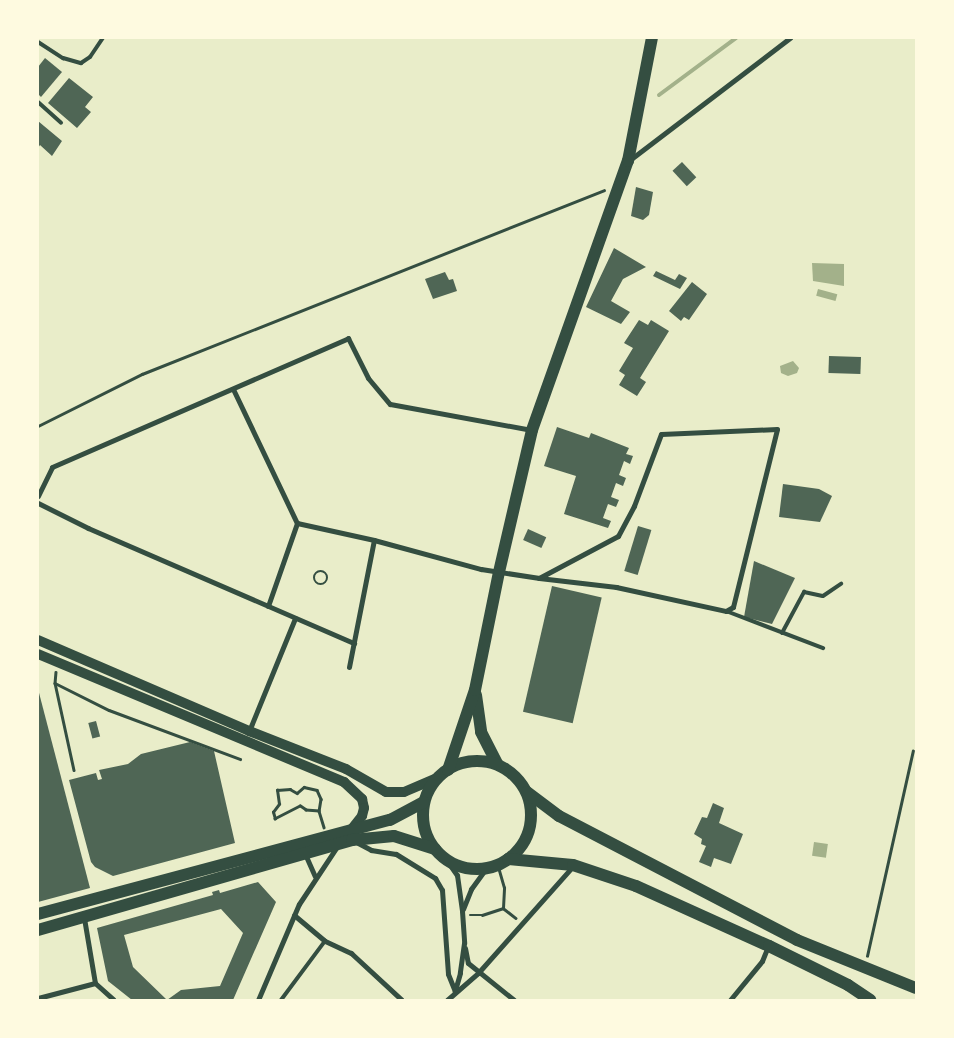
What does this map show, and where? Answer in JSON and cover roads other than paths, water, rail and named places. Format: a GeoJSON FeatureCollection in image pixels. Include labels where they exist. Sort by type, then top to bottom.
{"type":"FeatureCollection","features":[{"type":"Feature","properties":{"kind":"highway"},"geometry":{"type":"LineString","coordinates":[[652,38],[622,183],[532,430],[498,572],[475,690],[443,774],[427,793],[423,817],[426,832],[435,848],[444,858],[457,865],[471,868],[497,864],[574,865],[636,886],[769,946],[848,985],[870,1000]]}},
{"type":"Feature","properties":{"kind":"highway"},"geometry":{"type":"LineString","coordinates":[[475,690],[481,732],[498,764]]}},
{"type":"Feature","properties":{"kind":"highway"},"geometry":{"type":"LineString","coordinates":[[443,774],[462,763],[480,760],[498,764],[514,776],[527,792],[559,816],[797,940],[916,988]]}},
{"type":"Feature","properties":{"kind":"highway"},"geometry":{"type":"LineString","coordinates":[[497,864],[522,846],[530,829],[531,810],[527,792]]}},
{"type":"Feature","properties":{"kind":"highway"},"geometry":{"type":"LineString","coordinates":[[38,930],[338,844],[352,834],[390,820],[424,802]]}},
{"type":"Feature","properties":{"kind":"highway"},"geometry":{"type":"LineString","coordinates":[[38,914],[327,835],[394,836],[435,848]]}},
{"type":"Feature","properties":{"kind":"main road"},"geometry":{"type":"LineString","coordinates":[[38,640],[248,730],[346,769],[386,792],[404,792],[443,774]]}},
{"type":"Feature","properties":{"kind":"main road"},"geometry":{"type":"LineString","coordinates":[[38,654],[344,782],[362,799],[364,808],[362,816],[352,834]]}},
{"type":"Feature","properties":{"kind":"street"},"geometry":{"type":"LineString","coordinates":[[628,161],[790,38]]}},
{"type":"Feature","properties":{"kind":"street"},"geometry":{"type":"LineString","coordinates":[[38,496],[52,467],[348,338],[368,378],[390,404],[532,430]]}},
{"type":"Feature","properties":{"kind":"street"},"geometry":{"type":"LineString","coordinates":[[233,388],[298,523],[268,606]]}},
{"type":"Feature","properties":{"kind":"street"},"geometry":{"type":"LineString","coordinates":[[298,523],[374,540],[498,572],[539,578],[616,587],[726,611],[733,607],[778,429],[661,434],[634,506],[618,536],[539,578]]}},
{"type":"Feature","properties":{"kind":"street"},"geometry":{"type":"LineString","coordinates":[[38,503],[88,528],[354,643]]}},
{"type":"Feature","properties":{"kind":"street"},"geometry":{"type":"LineString","coordinates":[[349,667],[374,540]]}},
{"type":"Feature","properties":{"kind":"street"},"geometry":{"type":"LineString","coordinates":[[248,730],[295,618]]}},
{"type":"Feature","properties":{"kind":"street"},"geometry":{"type":"LineString","coordinates":[[352,834],[371,850],[396,854],[435,878],[442,890],[448,974],[455,991]]}},
{"type":"Feature","properties":{"kind":"street"},"geometry":{"type":"LineString","coordinates":[[258,1000],[294,915],[316,876],[338,844]]}},
{"type":"Feature","properties":{"kind":"street"},"geometry":{"type":"LineString","coordinates":[[305,854],[316,876]]}},
{"type":"Feature","properties":{"kind":"street"},"geometry":{"type":"LineString","coordinates":[[444,858],[457,875],[468,963],[478,973],[514,1000]]}},
{"type":"Feature","properties":{"kind":"street"},"geometry":{"type":"LineString","coordinates":[[462,913],[471,890],[497,864]]}},
{"type":"Feature","properties":{"kind":"street"},"geometry":{"type":"LineString","coordinates":[[447,1000],[455,991],[478,973],[574,865]]}},
{"type":"Feature","properties":{"kind":"street"},"geometry":{"type":"LineString","coordinates":[[294,915],[325,941],[350,953],[402,1000]]}},
{"type":"Feature","properties":{"kind":"street"},"geometry":{"type":"LineString","coordinates":[[84,918],[95,983],[114,1000]]}},
{"type":"Feature","properties":{"kind":"street"},"geometry":{"type":"LineString","coordinates":[[455,991],[460,973],[464,943]]}},
{"type":"Feature","properties":{"kind":"street"},"geometry":{"type":"LineString","coordinates":[[730,1000],[762,961],[769,946]]}},
{"type":"Feature","properties":{"kind":"street"},"geometry":{"type":"LineString","coordinates":[[38,998],[95,983]]}},
{"type":"Feature","properties":{"kind":"lane"},"geometry":{"type":"LineString","coordinates":[[38,42],[63,58],[82,63],[90,57],[103,38]]}},
{"type":"Feature","properties":{"kind":"lane"},"geometry":{"type":"LineString","coordinates":[[38,102],[61,123]]}},
{"type":"Feature","properties":{"kind":"lane"},"geometry":{"type":"LineString","coordinates":[[782,632],[804,592],[824,596],[841,584]]}},
{"type":"Feature","properties":{"kind":"lane"},"geometry":{"type":"LineString","coordinates":[[726,611],[823,648]]}},
{"type":"Feature","properties":{"kind":"lane"},"geometry":{"type":"LineString","coordinates":[[281,1000],[325,941]]}},
{"type":"Feature","properties":{"kind":"waterway"},"geometry":{"type":"LineString","coordinates":[[659,95],[736,38]]}}]}
